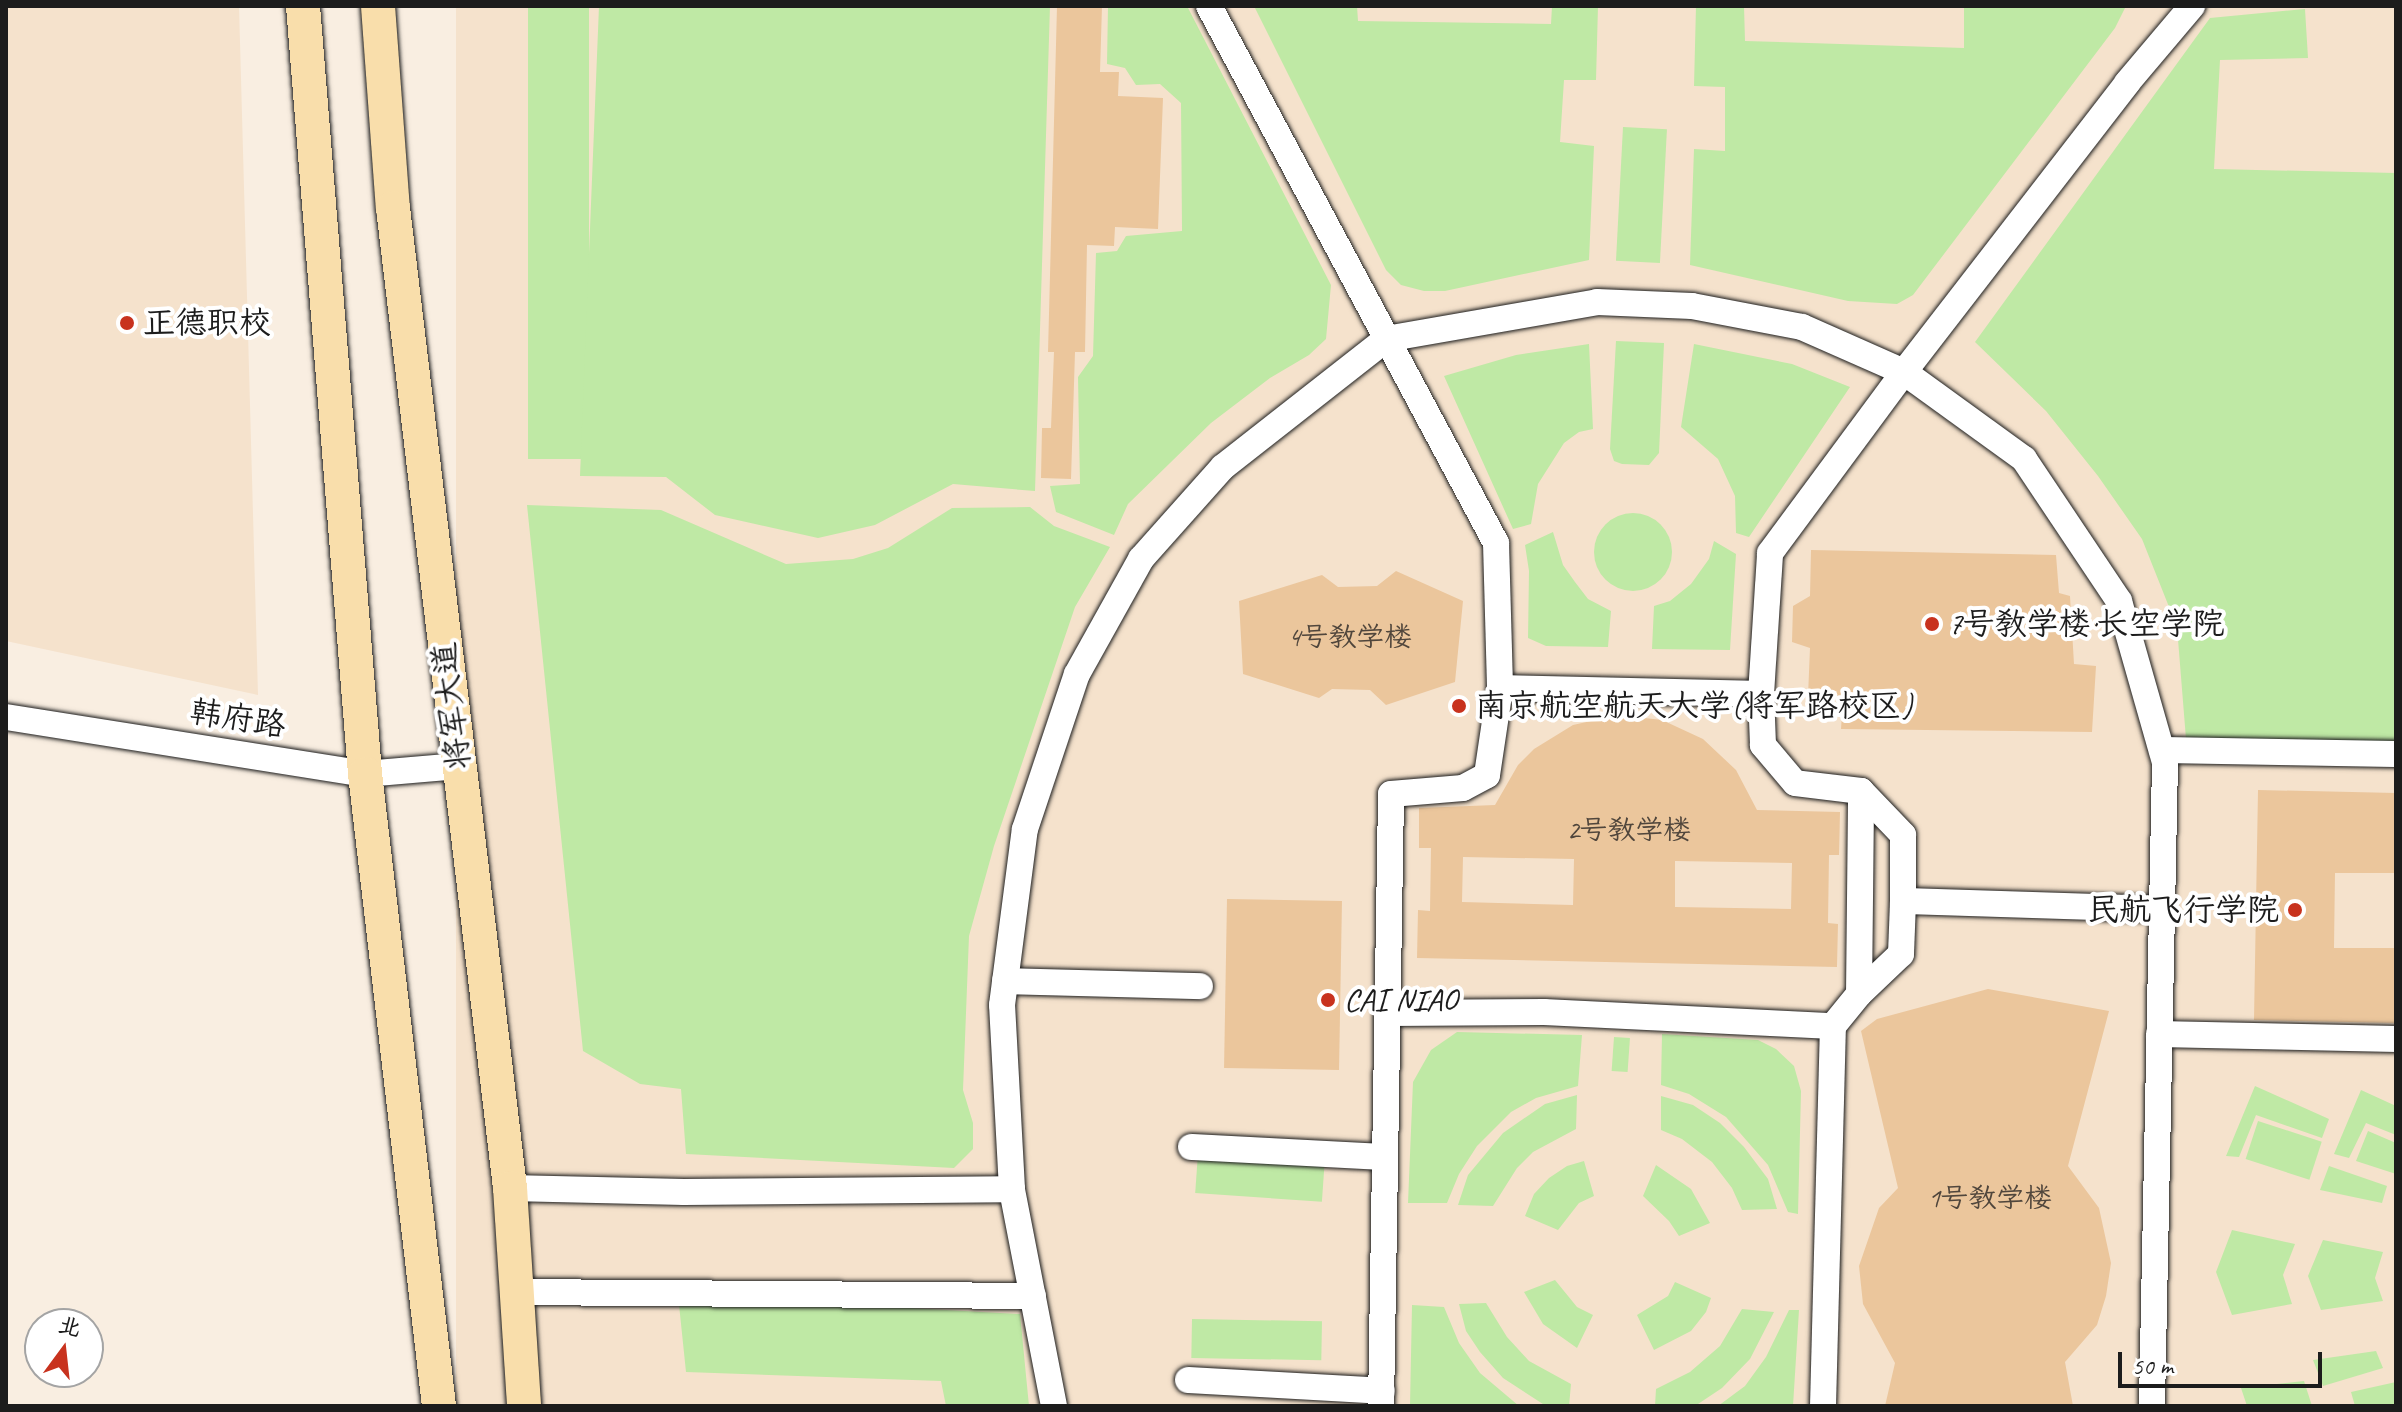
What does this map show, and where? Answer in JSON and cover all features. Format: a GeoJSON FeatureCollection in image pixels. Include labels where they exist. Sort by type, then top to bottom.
{"type":"FeatureCollection","features":[{"type":"Feature","properties":{"kind":"main road"},"geometry":{"type":"LineString","coordinates":[[303,6],[365,774],[439,1406]]}},
{"type":"Feature","properties":{"kind":"main road","name":"将军大道"},"geometry":{"type":"LineString","coordinates":[[378,6],[393,208],[510,1188],[524,1406]]}},
{"type":"Feature","properties":{"kind":"street"},"geometry":{"type":"LineString","coordinates":[[1188,1380],[1382,1398],[1391,794],[1463,788],[1487,775],[1500,688],[1496,543],[1209,6]]}},
{"type":"Feature","properties":{"kind":"street"},"geometry":{"type":"LineString","coordinates":[[1823,1406],[1833,1026],[1859,994],[1901,954],[1903,835],[1861,791],[1795,783],[1763,745],[1761,694],[1770,553],[1904,372],[2127,83],[2192,6]]}},
{"type":"Feature","properties":{"kind":"street"},"geometry":{"type":"LineString","coordinates":[[1054,1406],[1012,1189],[1002,1005],[1025,829],[1077,674],[1141,559],[1223,467],[1386,339],[1597,302],[1692,306],[1802,327],[1904,372],[2024,459],[2119,601],[2165,762],[2152,1406]]}},
{"type":"Feature","properties":{"kind":"street"},"geometry":{"type":"LineString","coordinates":[[1500,688],[1761,694]]}},
{"type":"Feature","properties":{"kind":"street","name":"韩府路"},"geometry":{"type":"LineString","coordinates":[[6,717],[365,774],[459,766]]}},
{"type":"Feature","properties":{"kind":"street"},"geometry":{"type":"LineString","coordinates":[[2162,750],[2396,754]]}},
{"type":"Feature","properties":{"kind":"street"},"geometry":{"type":"LineString","coordinates":[[1859,994],[1861,791]]}},
{"type":"Feature","properties":{"kind":"street"},"geometry":{"type":"LineString","coordinates":[[1903,901],[2162,909]]}},
{"type":"Feature","properties":{"kind":"street"},"geometry":{"type":"LineString","coordinates":[[1005,981],[1200,986]]}},
{"type":"Feature","properties":{"kind":"street"},"geometry":{"type":"LineString","coordinates":[[1388,1013],[1544,1012],[1833,1026]]}},
{"type":"Feature","properties":{"kind":"street"},"geometry":{"type":"LineString","coordinates":[[2159,1034],[2396,1039]]}},
{"type":"Feature","properties":{"kind":"street"},"geometry":{"type":"LineString","coordinates":[[1191,1147],[1385,1157]]}},
{"type":"Feature","properties":{"kind":"street"},"geometry":{"type":"LineString","coordinates":[[510,1188],[684,1192],[1012,1189]]}},
{"type":"Feature","properties":{"kind":"street"},"geometry":{"type":"LineString","coordinates":[[515,1292],[1033,1296]]}},
{"type":"Feature","properties":{"kind":"shaded area","name":"正德职校"},"geometry":{"type":"Polygon","coordinates":[[[6,6],[239,6],[258,695],[6,641],[6,6]]]}},
{"type":"Feature","properties":{"kind":"shaded area","name":"南京航空航天大学(将军路校区)"},"geometry":{"type":"Polygon","coordinates":[[[456,6],[2396,6],[2396,1406],[456,1406],[456,6]]]}},
{"type":"Feature","properties":{"kind":"green space"},"geometry":{"type":"Polygon","coordinates":[[[528,6],[589,6],[589,459],[528,459],[528,6]]]}},
{"type":"Feature","properties":{"kind":"green space"},"geometry":{"type":"Polygon","coordinates":[[[599,6],[1050,6],[1035,491],[953,484],[875,525],[818,538],[715,515],[666,477],[580,476],[599,6]]]}},
{"type":"Feature","properties":{"kind":"green space"},"geometry":{"type":"Polygon","coordinates":[[[1108,6],[1187,6],[1331,285],[1326,339],[1309,355],[1270,378],[1211,423],[1128,504],[1114,535],[1056,512],[1050,486],[1080,484],[1078,377],[1093,356],[1096,253],[1117,251],[1126,236],[1182,231],[1181,103],[1160,84],[1136,85],[1125,68],[1107,64],[1108,6]]]}},
{"type":"Feature","properties":{"kind":"green space"},"geometry":{"type":"Polygon","coordinates":[[[1254,6],[1357,6],[1358,21],[1551,24],[1552,6],[1598,6],[1596,80],[1564,80],[1560,142],[1594,146],[1589,260],[1445,291],[1424,291],[1401,285],[1386,270],[1254,6]]]}},
{"type":"Feature","properties":{"kind":"green space"},"geometry":{"type":"Polygon","coordinates":[[[1696,6],[1744,6],[1745,41],[1964,48],[1964,6],[2126,6],[2115,28],[1913,295],[1897,304],[1848,301],[1690,265],[1694,149],[1725,151],[1725,87],[1694,86],[1696,6]]]}},
{"type":"Feature","properties":{"kind":"green space"},"geometry":{"type":"Polygon","coordinates":[[[2305,9],[2308,58],[2220,60],[2214,169],[2396,173],[2396,743],[2186,739],[2177,627],[2142,539],[2098,476],[2046,411],[1975,342],[2210,18],[2305,9]]]}},
{"type":"Feature","properties":{"kind":"green space"},"geometry":{"type":"Polygon","coordinates":[[[1623,127],[1667,129],[1660,263],[1616,261],[1623,127]]]}},
{"type":"Feature","properties":{"kind":"green space"},"geometry":{"type":"Polygon","coordinates":[[[1616,341],[1664,343],[1659,453],[1649,465],[1614,461],[1610,449],[1616,341]]]}},
{"type":"Feature","properties":{"kind":"green space"},"geometry":{"type":"Polygon","coordinates":[[[1589,344],[1593,429],[1579,432],[1564,443],[1538,484],[1531,524],[1513,529],[1444,376],[1516,355],[1589,344]]]}},
{"type":"Feature","properties":{"kind":"green space"},"geometry":{"type":"Polygon","coordinates":[[[1694,344],[1792,364],[1850,387],[1749,537],[1736,533],[1735,496],[1718,459],[1681,427],[1694,344]]]}},
{"type":"Feature","properties":{"kind":"green space"},"geometry":{"type":"Polygon","coordinates":[[[527,505],[661,510],[786,564],[853,559],[888,548],[952,508],[1030,507],[1054,526],[1110,547],[1075,607],[994,846],[969,936],[963,1090],[973,1123],[973,1149],[954,1168],[686,1154],[681,1089],[640,1084],[583,1051],[527,505]]]}},
{"type":"Feature","properties":{"kind":"green space"},"geometry":{"type":"Polygon","coordinates":[[[1633,513],[1648,516],[1661,524],[1669,537],[1672,552],[1669,567],[1661,580],[1648,588],[1633,591],[1618,588],[1605,580],[1597,567],[1594,552],[1597,537],[1605,524],[1618,516],[1633,513]]]}},
{"type":"Feature","properties":{"kind":"green space"},"geometry":{"type":"Polygon","coordinates":[[[1553,532],[1563,565],[1575,582],[1588,599],[1611,611],[1608,647],[1546,646],[1528,638],[1529,571],[1525,545],[1553,532]]]}},
{"type":"Feature","properties":{"kind":"green space"},"geometry":{"type":"Polygon","coordinates":[[[1714,541],[1736,554],[1730,650],[1652,649],[1654,606],[1670,601],[1691,584],[1709,559],[1714,541]]]}},
{"type":"Feature","properties":{"kind":"green space"},"geometry":{"type":"Polygon","coordinates":[[[1457,1032],[1582,1035],[1578,1086],[1536,1098],[1511,1112],[1477,1146],[1459,1174],[1447,1203],[1408,1203],[1413,1082],[1431,1050],[1457,1032]]]}},
{"type":"Feature","properties":{"kind":"green space"},"geometry":{"type":"Polygon","coordinates":[[[1662,1034],[1758,1040],[1776,1049],[1794,1066],[1801,1091],[1798,1214],[1788,1212],[1768,1165],[1726,1117],[1689,1094],[1661,1085],[1662,1034]]]}},
{"type":"Feature","properties":{"kind":"green space"},"geometry":{"type":"Polygon","coordinates":[[[1614,1037],[1630,1038],[1628,1072],[1612,1071],[1614,1037]]]}},
{"type":"Feature","properties":{"kind":"green space"},"geometry":{"type":"Polygon","coordinates":[[[2255,1086],[2329,1119],[2322,1138],[2256,1115],[2239,1157],[2226,1156],[2255,1086]]]}},
{"type":"Feature","properties":{"kind":"green space"},"geometry":{"type":"Polygon","coordinates":[[[2361,1090],[2396,1106],[2396,1135],[2366,1123],[2349,1158],[2334,1154],[2361,1090]]]}},
{"type":"Feature","properties":{"kind":"green space"},"geometry":{"type":"Polygon","coordinates":[[[1577,1095],[1576,1129],[1533,1152],[1517,1168],[1493,1206],[1458,1205],[1468,1175],[1503,1133],[1545,1104],[1577,1095]]]}},
{"type":"Feature","properties":{"kind":"green space"},"geometry":{"type":"Polygon","coordinates":[[[1661,1096],[1693,1105],[1720,1123],[1744,1147],[1768,1179],[1777,1209],[1742,1210],[1732,1188],[1712,1162],[1682,1139],[1661,1130],[1661,1096]]]}},
{"type":"Feature","properties":{"kind":"green space"},"geometry":{"type":"Polygon","coordinates":[[[2258,1121],[2322,1142],[2309,1180],[2246,1159],[2258,1121]]]}},
{"type":"Feature","properties":{"kind":"green space"},"geometry":{"type":"Polygon","coordinates":[[[2368,1131],[2396,1143],[2396,1174],[2356,1161],[2368,1131]]]}},
{"type":"Feature","properties":{"kind":"green space"},"geometry":{"type":"Polygon","coordinates":[[[1198,1153],[1325,1162],[1322,1202],[1195,1193],[1198,1153]]]}},
{"type":"Feature","properties":{"kind":"green space"},"geometry":{"type":"Polygon","coordinates":[[[1584,1161],[1594,1196],[1579,1203],[1558,1230],[1525,1216],[1534,1194],[1549,1178],[1567,1166],[1584,1161]]]}},
{"type":"Feature","properties":{"kind":"green space"},"geometry":{"type":"Polygon","coordinates":[[[1656,1165],[1691,1189],[1710,1223],[1679,1236],[1669,1221],[1643,1196],[1656,1165]]]}},
{"type":"Feature","properties":{"kind":"green space"},"geometry":{"type":"Polygon","coordinates":[[[2329,1166],[2387,1186],[2382,1203],[2320,1190],[2329,1166]]]}},
{"type":"Feature","properties":{"kind":"green space"},"geometry":{"type":"Polygon","coordinates":[[[2232,1230],[2295,1244],[2283,1275],[2292,1304],[2232,1315],[2216,1272],[2232,1230]]]}},
{"type":"Feature","properties":{"kind":"green space"},"geometry":{"type":"Polygon","coordinates":[[[2323,1240],[2383,1252],[2375,1278],[2383,1301],[2321,1310],[2308,1276],[2323,1240]]]}},
{"type":"Feature","properties":{"kind":"green space"},"geometry":{"type":"Polygon","coordinates":[[[1555,1280],[1577,1307],[1593,1315],[1577,1348],[1543,1324],[1524,1292],[1555,1280]]]}},
{"type":"Feature","properties":{"kind":"green space"},"geometry":{"type":"Polygon","coordinates":[[[1675,1282],[1711,1298],[1706,1312],[1691,1331],[1654,1350],[1637,1315],[1668,1296],[1675,1282]]]}},
{"type":"Feature","properties":{"kind":"green space"},"geometry":{"type":"Polygon","coordinates":[[[678,1295],[1020,1314],[1029,1406],[946,1406],[941,1381],[686,1372],[678,1295]]]}},
{"type":"Feature","properties":{"kind":"green space"},"geometry":{"type":"Polygon","coordinates":[[[1486,1303],[1507,1337],[1529,1361],[1571,1384],[1569,1406],[1546,1406],[1503,1378],[1480,1352],[1466,1331],[1459,1304],[1486,1303]]]}},
{"type":"Feature","properties":{"kind":"green space"},"geometry":{"type":"Polygon","coordinates":[[[1412,1305],[1444,1307],[1459,1343],[1480,1373],[1519,1406],[1410,1406],[1412,1305]]]}},
{"type":"Feature","properties":{"kind":"green space"},"geometry":{"type":"Polygon","coordinates":[[[1742,1309],[1774,1312],[1750,1359],[1722,1388],[1695,1406],[1655,1406],[1656,1389],[1690,1372],[1720,1346],[1742,1309]]]}},
{"type":"Feature","properties":{"kind":"green space"},"geometry":{"type":"Polygon","coordinates":[[[1789,1310],[1799,1310],[1793,1406],[1718,1406],[1745,1386],[1766,1357],[1789,1310]]]}},
{"type":"Feature","properties":{"kind":"green space"},"geometry":{"type":"Polygon","coordinates":[[[1192,1319],[1322,1321],[1321,1360],[1191,1358],[1192,1319]]]}},
{"type":"Feature","properties":{"kind":"green space"},"geometry":{"type":"Polygon","coordinates":[[[2376,1351],[2383,1368],[2323,1386],[2313,1360],[2376,1351]]]}},
{"type":"Feature","properties":{"kind":"green space"},"geometry":{"type":"Polygon","coordinates":[[[2304,1381],[2312,1406],[2247,1406],[2241,1388],[2304,1381]]]}},
{"type":"Feature","properties":{"kind":"green space"},"geometry":{"type":"Polygon","coordinates":[[[2396,1382],[2396,1406],[2355,1406],[2351,1392],[2396,1382]]]}},
{"type":"Feature","properties":{"kind":"building"},"geometry":{"type":"Polygon","coordinates":[[[1057,6],[1102,6],[1100,72],[1119,72],[1118,96],[1163,98],[1158,229],[1115,227],[1114,246],[1087,245],[1085,352],[1075,352],[1071,479],[1041,478],[1042,428],[1051,428],[1054,352],[1048,352],[1057,6]]]}},
{"type":"Feature","properties":{"kind":"building","name":"7号教学楼·长空学院"},"geometry":{"type":"Polygon","coordinates":[[[1811,550],[2056,555],[2059,593],[2070,596],[2074,664],[2096,666],[2092,732],[1841,729],[1843,699],[1808,696],[1810,648],[1792,642],[1793,606],[1810,596],[1811,550]]]}},
{"type":"Feature","properties":{"kind":"building"},"geometry":{"type":"Polygon","coordinates":[[[1396,571],[1463,601],[1455,682],[1386,705],[1370,690],[1332,689],[1319,698],[1243,674],[1239,601],[1322,575],[1338,587],[1377,586],[1396,571]]]}},
{"type":"Feature","properties":{"kind":"building"},"geometry":{"type":"Polygon","coordinates":[[[1618,715],[1662,720],[1703,739],[1736,770],[1757,810],[1840,812],[1839,855],[1829,855],[1828,923],[1838,924],[1837,967],[1417,958],[1418,910],[1430,911],[1431,848],[1419,848],[1419,808],[1495,805],[1518,765],[1534,749],[1573,725],[1618,715]],[[1463,857],[1462,902],[1573,905],[1574,859],[1463,857]],[[1675,861],[1675,907],[1791,909],[1792,863],[1675,861]]]}},
{"type":"Feature","properties":{"kind":"building","name":"民航飞行学院"},"geometry":{"type":"Polygon","coordinates":[[[2258,790],[2396,793],[2396,873],[2335,873],[2334,948],[2396,948],[2396,1023],[2254,1020],[2258,790]]]}},
{"type":"Feature","properties":{"kind":"building"},"geometry":{"type":"Polygon","coordinates":[[[1227,899],[1342,901],[1339,1070],[1224,1068],[1227,899]]]}},
{"type":"Feature","properties":{"kind":"building"},"geometry":{"type":"Polygon","coordinates":[[[1988,989],[2109,1011],[2068,1166],[2099,1208],[2111,1263],[2106,1296],[2097,1325],[2065,1362],[2073,1406],[1885,1406],[1895,1363],[1863,1304],[1859,1266],[1879,1208],[1898,1188],[1861,1031],[1877,1019],[1988,989]]]}},
{"type":"Feature","properties":{"kind":"place","name":"正德职校"},"geometry":{"type":"Point","coordinates":[127,323]}},
{"type":"Feature","properties":{"kind":"place","name":"7号教学楼·长空学院"},"geometry":{"type":"Point","coordinates":[1932,624]}},
{"type":"Feature","properties":{"kind":"place","name":"南京航空航天大学(将军路校区)"},"geometry":{"type":"Point","coordinates":[1459,706]}},
{"type":"Feature","properties":{"kind":"place","name":"民航飞行学院"},"geometry":{"type":"Point","coordinates":[2295,910]}},
{"type":"Feature","properties":{"kind":"place","name":"CAI NIAO"},"geometry":{"type":"Point","coordinates":[1328,1000]}}]}
